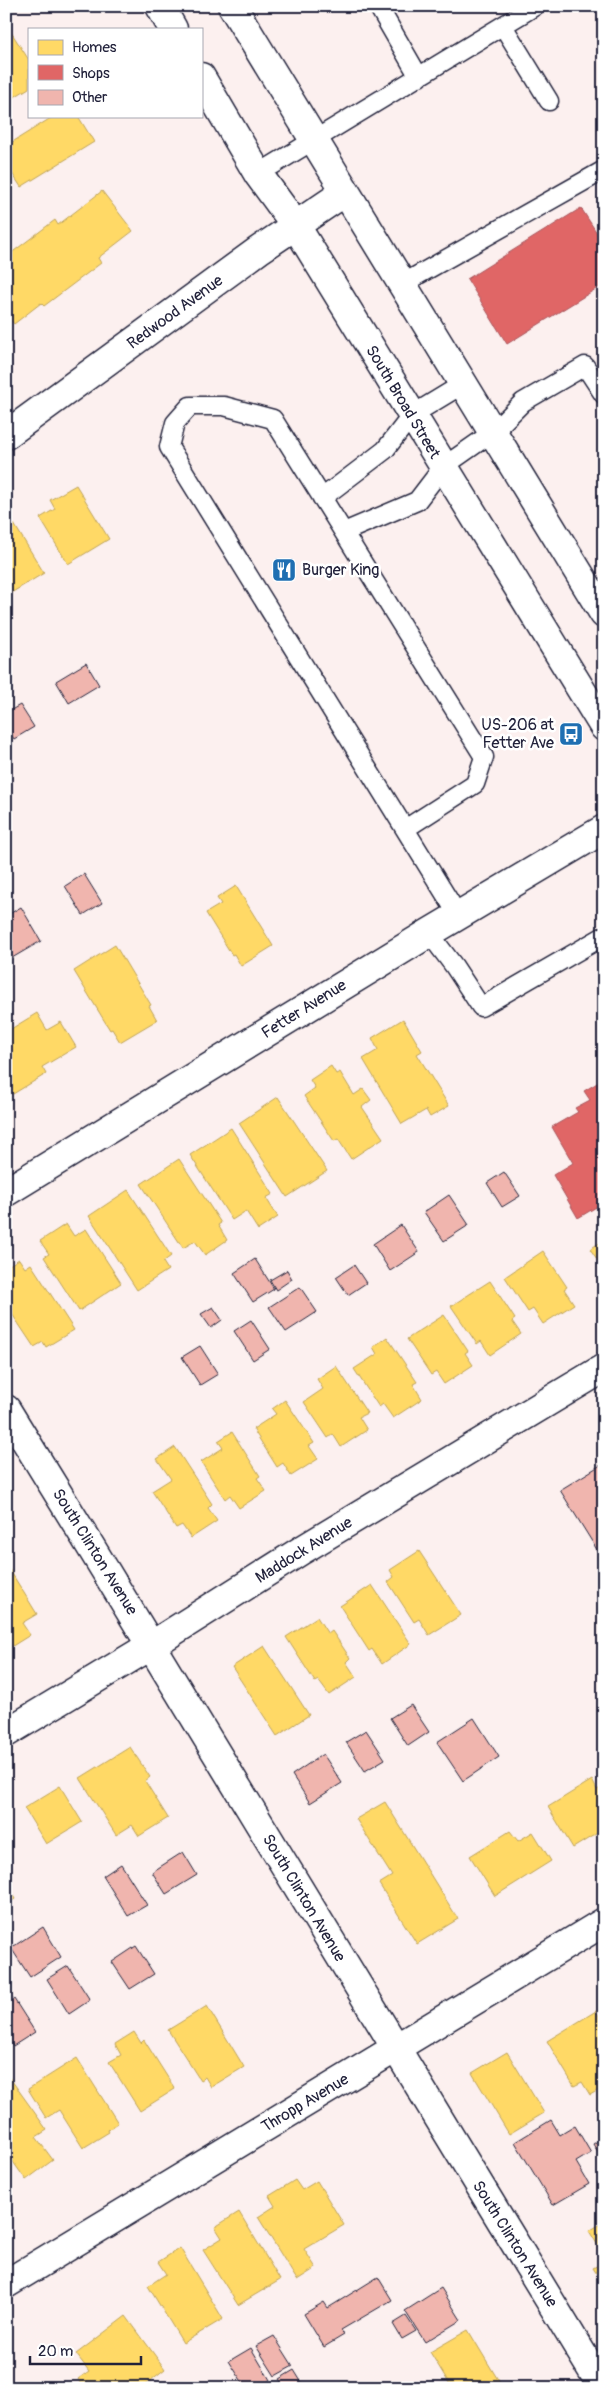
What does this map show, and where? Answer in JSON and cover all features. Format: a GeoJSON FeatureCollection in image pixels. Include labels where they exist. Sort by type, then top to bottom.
{"type":"FeatureCollection","features":[{"type":"Feature","properties":{"kind":"street"},"geometry":{"type":"LineString","coordinates":[[160,6],[172,28]]}},
{"type":"Feature","properties":{"kind":"street"},"geometry":{"type":"LineString","coordinates":[[232,6],[604,614]]}},
{"type":"Feature","properties":{"kind":"street","name":"South Broad Street"},"geometry":{"type":"LineString","coordinates":[[202,80],[258,174],[296,226],[604,727]]}},
{"type":"Feature","properties":{"kind":"street","name":"Redwood Avenue"},"geometry":{"type":"LineString","coordinates":[[6,436],[259,250],[345,192]]}},
{"type":"Feature","properties":{"kind":"street","name":"Fetter Avenue"},"geometry":{"type":"LineString","coordinates":[[6,1192],[429,933],[604,829]]}},
{"type":"Feature","properties":{"kind":"street","name":"Maddock Avenue"},"geometry":{"type":"LineString","coordinates":[[6,1733],[152,1645],[302,1550],[604,1368]]}},
{"type":"Feature","properties":{"kind":"street","name":"South Clinton Avenue"},"geometry":{"type":"LineString","coordinates":[[6,1409],[152,1645],[603,2388]]}},
{"type":"Feature","properties":{"kind":"street","name":"Thropp Avenue"},"geometry":{"type":"LineString","coordinates":[[6,2284],[604,1922]]}},
{"type":"Feature","properties":{"kind":"lane"},"geometry":{"type":"LineString","coordinates":[[378,6],[419,77]]}},
{"type":"Feature","properties":{"kind":"lane"},"geometry":{"type":"LineString","coordinates":[[258,174],[535,6]]}},
{"type":"Feature","properties":{"kind":"lane"},"geometry":{"type":"LineString","coordinates":[[503,26],[549,101]]}},
{"type":"Feature","properties":{"kind":"lane"},"geometry":{"type":"LineString","coordinates":[[402,284],[604,170]]}},
{"type":"Feature","properties":{"kind":"lane"},"geometry":{"type":"LineString","coordinates":[[344,532],[416,501],[443,467],[493,432],[523,402],[585,366],[604,395]]}},
{"type":"Feature","properties":{"kind":"lane"},"geometry":{"type":"LineString","coordinates":[[322,498],[385,450],[412,415],[463,384]]}},
{"type":"Feature","properties":{"kind":"lane"},"geometry":{"type":"LineString","coordinates":[[405,829],[475,784],[484,758],[273,419],[224,406],[190,406],[175,423],[169,447],[458,916]]}},
{"type":"Feature","properties":{"kind":"lane"},"geometry":{"type":"LineString","coordinates":[[429,933],[481,1007],[604,936]]}},
{"type":"Feature","properties":{"kind":"building: Homes"},"geometry":{"type":"Polygon","coordinates":[[[11,32],[28,58],[28,89],[6,102],[6,34],[11,32]]]}},
{"type":"Feature","properties":{"kind":"building: Homes"},"geometry":{"type":"Polygon","coordinates":[[[51,118],[79,118],[94,142],[21,187],[6,164],[6,146],[51,118]]]}},
{"type":"Feature","properties":{"kind":"building: Homes"},"geometry":{"type":"Polygon","coordinates":[[[102,191],[133,231],[98,258],[101,263],[44,306],[41,303],[14,324],[6,315],[6,265],[8,263],[6,257],[55,220],[58,225],[102,191]]]}},
{"type":"Feature","properties":{"kind":"building: Homes"},"geometry":{"type":"Polygon","coordinates":[[[76,485],[109,539],[68,564],[40,518],[55,509],[50,500],[76,485]]]}},
{"type":"Feature","properties":{"kind":"building: Homes"},"geometry":{"type":"Polygon","coordinates":[[[14,524],[44,573],[11,593],[6,584],[6,528],[14,524]]]}},
{"type":"Feature","properties":{"kind":"building: Homes"},"geometry":{"type":"Polygon","coordinates":[[[236,886],[273,946],[241,966],[206,913],[221,904],[217,898],[236,886]]]}},
{"type":"Feature","properties":{"kind":"building: Homes"},"geometry":{"type":"Polygon","coordinates":[[[115,945],[151,1005],[149,1006],[157,1020],[120,1042],[112,1029],[110,1030],[74,971],[115,945]]]}},
{"type":"Feature","properties":{"kind":"building: Homes"},"geometry":{"type":"Polygon","coordinates":[[[37,1013],[47,1030],[61,1022],[76,1047],[42,1067],[46,1074],[13,1094],[6,1082],[6,1032],[37,1013]]]}},
{"type":"Feature","properties":{"kind":"building: Homes"},"geometry":{"type":"Polygon","coordinates":[[[403,1019],[422,1051],[417,1054],[449,1106],[430,1117],[426,1110],[402,1124],[363,1059],[378,1050],[372,1038],[403,1019]]]}},
{"type":"Feature","properties":{"kind":"building: Homes"},"geometry":{"type":"Polygon","coordinates":[[[331,1066],[336,1074],[340,1072],[354,1095],[363,1089],[371,1100],[362,1107],[383,1138],[351,1159],[338,1139],[334,1141],[304,1096],[315,1088],[310,1080],[331,1066]]]}},
{"type":"Feature","properties":{"kind":"building: Homes"},"geometry":{"type":"Polygon","coordinates":[[[278,1097],[327,1171],[287,1197],[239,1123],[278,1097]]]}},
{"type":"Feature","properties":{"kind":"building: Homes"},"geometry":{"type":"Polygon","coordinates":[[[231,1128],[273,1194],[266,1198],[278,1217],[258,1230],[246,1211],[232,1220],[190,1155],[231,1128]]]}},
{"type":"Feature","properties":{"kind":"building: Homes"},"geometry":{"type":"Polygon","coordinates":[[[179,1159],[221,1223],[218,1225],[227,1240],[205,1255],[195,1241],[183,1248],[141,1184],[179,1159]]]}},
{"type":"Feature","properties":{"kind":"building: Homes"},"geometry":{"type":"Polygon","coordinates":[[[128,1190],[171,1256],[163,1262],[168,1270],[137,1290],[89,1216],[128,1190]]]}},
{"type":"Feature","properties":{"kind":"building: Homes"},"geometry":{"type":"Polygon","coordinates":[[[66,1224],[74,1236],[86,1229],[121,1283],[79,1311],[44,1257],[49,1254],[40,1241],[66,1224]]]}},
{"type":"Feature","properties":{"kind":"building: Homes"},"geometry":{"type":"Polygon","coordinates":[[[604,1240],[604,1269],[590,1249],[604,1240]]]}},
{"type":"Feature","properties":{"kind":"building: Homes"},"geometry":{"type":"Polygon","coordinates":[[[543,1251],[567,1287],[564,1289],[574,1304],[543,1324],[533,1309],[528,1312],[505,1277],[543,1251]]]}},
{"type":"Feature","properties":{"kind":"building: Homes"},"geometry":{"type":"Polygon","coordinates":[[[19,1259],[25,1268],[31,1264],[74,1330],[46,1347],[43,1342],[34,1347],[6,1305],[6,1267],[19,1259]]]}},
{"type":"Feature","properties":{"kind":"building: Homes"},"geometry":{"type":"Polygon","coordinates":[[[490,1281],[515,1319],[512,1321],[521,1334],[490,1355],[481,1341],[477,1344],[451,1306],[490,1281]]]}},
{"type":"Feature","properties":{"kind":"building: Homes"},"geometry":{"type":"Polygon","coordinates":[[[444,1315],[468,1351],[465,1353],[473,1365],[444,1384],[436,1372],[431,1375],[407,1339],[444,1315]]]}},
{"type":"Feature","properties":{"kind":"building: Homes"},"geometry":{"type":"Polygon","coordinates":[[[387,1337],[417,1382],[413,1384],[422,1399],[393,1418],[383,1404],[379,1407],[354,1369],[377,1354],[373,1347],[387,1337]]]}},
{"type":"Feature","properties":{"kind":"building: Homes"},"geometry":{"type":"Polygon","coordinates":[[[336,1366],[367,1413],[359,1417],[367,1430],[341,1447],[333,1434],[328,1438],[304,1402],[323,1389],[317,1379],[336,1366]]]}},
{"type":"Feature","properties":{"kind":"building: Homes"},"geometry":{"type":"Polygon","coordinates":[[[285,1400],[314,1443],[309,1446],[318,1459],[291,1476],[283,1463],[277,1467],[253,1429],[276,1414],[272,1409],[285,1400]]]}},
{"type":"Feature","properties":{"kind":"building: Homes"},"geometry":{"type":"Polygon","coordinates":[[[232,1432],[260,1476],[257,1478],[266,1491],[239,1508],[230,1495],[225,1499],[201,1462],[223,1448],[218,1441],[232,1432]]]}},
{"type":"Feature","properties":{"kind":"building: Homes"},"geometry":{"type":"Polygon","coordinates":[[[175,1447],[212,1504],[208,1508],[217,1521],[191,1538],[182,1525],[176,1528],[152,1491],[171,1479],[157,1459],[175,1447]]]}},
{"type":"Feature","properties":{"kind":"building: Homes"},"geometry":{"type":"Polygon","coordinates":[[[419,1551],[461,1615],[429,1635],[419,1619],[414,1622],[388,1582],[394,1577],[390,1570],[419,1551]]]}},
{"type":"Feature","properties":{"kind":"building: Homes"},"geometry":{"type":"Polygon","coordinates":[[[6,1564],[37,1614],[22,1623],[30,1635],[6,1650],[6,1564]]]}},
{"type":"Feature","properties":{"kind":"building: Homes"},"geometry":{"type":"Polygon","coordinates":[[[372,1585],[411,1644],[382,1664],[372,1649],[369,1651],[340,1606],[372,1585]]]}},
{"type":"Feature","properties":{"kind":"building: Homes"},"geometry":{"type":"Polygon","coordinates":[[[317,1617],[328,1634],[332,1631],[350,1658],[346,1662],[356,1677],[329,1695],[318,1680],[315,1682],[286,1637],[317,1617]]]}},
{"type":"Feature","properties":{"kind":"building: Homes"},"geometry":{"type":"Polygon","coordinates":[[[264,1646],[309,1715],[277,1736],[232,1667],[264,1646]]]}},
{"type":"Feature","properties":{"kind":"building: Homes"},"geometry":{"type":"Polygon","coordinates":[[[130,1747],[150,1777],[145,1781],[168,1818],[139,1836],[132,1825],[116,1835],[80,1778],[130,1747]]]}},
{"type":"Feature","properties":{"kind":"building: Homes"},"geometry":{"type":"Polygon","coordinates":[[[592,1780],[597,1790],[604,1786],[604,1829],[573,1848],[548,1807],[592,1780]]]}},
{"type":"Feature","properties":{"kind":"building: Homes"},"geometry":{"type":"Polygon","coordinates":[[[60,1786],[82,1822],[46,1844],[24,1808],[60,1786]]]}},
{"type":"Feature","properties":{"kind":"building: Homes"},"geometry":{"type":"Polygon","coordinates":[[[385,1802],[458,1919],[417,1944],[379,1884],[392,1876],[356,1819],[385,1802]]]}},
{"type":"Feature","properties":{"kind":"building: Homes"},"geometry":{"type":"Polygon","coordinates":[[[510,1831],[518,1841],[533,1832],[551,1861],[495,1896],[470,1856],[510,1831]]]}},
{"type":"Feature","properties":{"kind":"building: Homes"},"geometry":{"type":"Polygon","coordinates":[[[6,1884],[15,1899],[6,1905],[6,1884]]]}},
{"type":"Feature","properties":{"kind":"building: Homes"},"geometry":{"type":"Polygon","coordinates":[[[207,2006],[244,2067],[211,2087],[205,2077],[200,2080],[168,2030],[207,2006]]]}},
{"type":"Feature","properties":{"kind":"building: Homes"},"geometry":{"type":"Polygon","coordinates":[[[596,2011],[604,2024],[604,2069],[597,2073],[604,2087],[590,2095],[582,2082],[574,2086],[547,2041],[596,2011]]]}},
{"type":"Feature","properties":{"kind":"building: Homes"},"geometry":{"type":"Polygon","coordinates":[[[134,2032],[141,2043],[144,2040],[175,2089],[140,2111],[109,2062],[121,2055],[115,2044],[134,2032]]]}},
{"type":"Feature","properties":{"kind":"building: Homes"},"geometry":{"type":"Polygon","coordinates":[[[507,2052],[544,2113],[509,2134],[472,2073],[507,2052]]]}},
{"type":"Feature","properties":{"kind":"building: Homes"},"geometry":{"type":"Polygon","coordinates":[[[77,2058],[118,2123],[108,2130],[109,2132],[83,2148],[59,2110],[46,2118],[28,2089],[77,2058]]]}},
{"type":"Feature","properties":{"kind":"building: Homes"},"geometry":{"type":"Polygon","coordinates":[[[7,2074],[47,2130],[36,2137],[53,2160],[26,2180],[6,2152],[7,2074]]]}},
{"type":"Feature","properties":{"kind":"building: Homes"},"geometry":{"type":"Polygon","coordinates":[[[295,2180],[302,2190],[317,2181],[344,2225],[304,2249],[316,2268],[297,2280],[258,2217],[275,2206],[269,2196],[295,2180]]]}},
{"type":"Feature","properties":{"kind":"building: Homes"},"geometry":{"type":"Polygon","coordinates":[[[239,2212],[280,2280],[238,2305],[203,2250],[222,2238],[215,2227],[239,2212]]]}},
{"type":"Feature","properties":{"kind":"building: Homes"},"geometry":{"type":"Polygon","coordinates":[[[604,2222],[604,2255],[589,2231],[604,2222]]]}},
{"type":"Feature","properties":{"kind":"building: Homes"},"geometry":{"type":"Polygon","coordinates":[[[180,2248],[223,2319],[183,2343],[148,2286],[166,2274],[158,2262],[180,2248]]]}},
{"type":"Feature","properties":{"kind":"building: Homes"},"geometry":{"type":"Polygon","coordinates":[[[604,2262],[604,2285],[593,2268],[604,2262]]]}},
{"type":"Feature","properties":{"kind":"building: Homes"},"geometry":{"type":"Polygon","coordinates":[[[126,2316],[165,2369],[141,2388],[84,2388],[78,2379],[89,2371],[76,2354],[126,2316]]]}},
{"type":"Feature","properties":{"kind":"building: Homes"},"geometry":{"type":"Polygon","coordinates":[[[468,2330],[503,2388],[452,2388],[430,2352],[468,2330]]]}},
{"type":"Feature","properties":{"kind":"building: Shops"},"geometry":{"type":"Polygon","coordinates":[[[581,208],[604,244],[604,284],[507,344],[467,279],[581,208]]]}},
{"type":"Feature","properties":{"kind":"building: Shops"},"geometry":{"type":"Polygon","coordinates":[[[604,1079],[604,1165],[598,1168],[604,1178],[604,1199],[597,1203],[598,1206],[578,1218],[553,1175],[573,1163],[552,1127],[578,1112],[575,1108],[590,1100],[584,1091],[604,1079]]]}},
{"type":"Feature","properties":{"kind":"building: Other"},"geometry":{"type":"Polygon","coordinates":[[[86,663],[99,685],[69,703],[56,681],[86,663]]]}},
{"type":"Feature","properties":{"kind":"building: Other"},"geometry":{"type":"Polygon","coordinates":[[[20,705],[34,727],[14,739],[6,727],[6,713],[20,705]]]}},
{"type":"Feature","properties":{"kind":"building: Other"},"geometry":{"type":"Polygon","coordinates":[[[6,749],[11,757],[6,760],[6,749]]]}},
{"type":"Feature","properties":{"kind":"building: Other"},"geometry":{"type":"Polygon","coordinates":[[[84,874],[102,903],[83,915],[65,886],[84,874]]]}},
{"type":"Feature","properties":{"kind":"building: Other"},"geometry":{"type":"Polygon","coordinates":[[[21,907],[41,941],[12,958],[6,948],[6,916],[21,907]]]}},
{"type":"Feature","properties":{"kind":"building: Other"},"geometry":{"type":"Polygon","coordinates":[[[504,1172],[520,1196],[502,1207],[487,1183],[504,1172]]]}},
{"type":"Feature","properties":{"kind":"building: Other"},"geometry":{"type":"Polygon","coordinates":[[[449,1195],[469,1225],[444,1241],[424,1212],[449,1195]]]}},
{"type":"Feature","properties":{"kind":"building: Other"},"geometry":{"type":"Polygon","coordinates":[[[401,1225],[419,1252],[390,1271],[373,1244],[401,1225]]]}},
{"type":"Feature","properties":{"kind":"building: Other"},"geometry":{"type":"Polygon","coordinates":[[[255,1259],[274,1289],[253,1302],[234,1273],[255,1259]]]}},
{"type":"Feature","properties":{"kind":"building: Other"},"geometry":{"type":"Polygon","coordinates":[[[354,1265],[366,1283],[348,1295],[336,1277],[354,1265]]]}},
{"type":"Feature","properties":{"kind":"building: Other"},"geometry":{"type":"Polygon","coordinates":[[[287,1270],[292,1279],[276,1290],[270,1280],[287,1270]]]}},
{"type":"Feature","properties":{"kind":"building: Other"},"geometry":{"type":"Polygon","coordinates":[[[300,1287],[317,1312],[286,1332],[269,1307],[300,1287]]]}},
{"type":"Feature","properties":{"kind":"building: Other"},"geometry":{"type":"Polygon","coordinates":[[[213,1307],[222,1320],[211,1328],[201,1314],[213,1307]]]}},
{"type":"Feature","properties":{"kind":"building: Other"},"geometry":{"type":"Polygon","coordinates":[[[251,1320],[270,1349],[253,1360],[234,1331],[251,1320]]]}},
{"type":"Feature","properties":{"kind":"building: Other"},"geometry":{"type":"Polygon","coordinates":[[[200,1346],[218,1374],[200,1385],[182,1357],[200,1346]]]}},
{"type":"Feature","properties":{"kind":"building: Other"},"geometry":{"type":"Polygon","coordinates":[[[604,1463],[604,1561],[560,1490],[604,1463]]]}},
{"type":"Feature","properties":{"kind":"building: Other"},"geometry":{"type":"Polygon","coordinates":[[[411,1705],[429,1732],[408,1746],[390,1718],[411,1705]]]}},
{"type":"Feature","properties":{"kind":"building: Other"},"geometry":{"type":"Polygon","coordinates":[[[474,1718],[499,1757],[463,1781],[437,1742],[474,1718]]]}},
{"type":"Feature","properties":{"kind":"building: Other"},"geometry":{"type":"Polygon","coordinates":[[[366,1730],[385,1759],[365,1771],[346,1742],[366,1730]]]}},
{"type":"Feature","properties":{"kind":"building: Other"},"geometry":{"type":"Polygon","coordinates":[[[323,1754],[342,1783],[310,1803],[292,1775],[323,1754]]]}},
{"type":"Feature","properties":{"kind":"building: Other"},"geometry":{"type":"Polygon","coordinates":[[[183,1852],[197,1875],[166,1894],[152,1872],[183,1852]]]}},
{"type":"Feature","properties":{"kind":"building: Other"},"geometry":{"type":"Polygon","coordinates":[[[121,1864],[147,1905],[128,1916],[103,1876],[121,1864]]]}},
{"type":"Feature","properties":{"kind":"building: Other"},"geometry":{"type":"Polygon","coordinates":[[[43,1927],[61,1957],[30,1977],[11,1948],[43,1927]]]}},
{"type":"Feature","properties":{"kind":"building: Other"},"geometry":{"type":"Polygon","coordinates":[[[136,1946],[154,1974],[130,1989],[112,1962],[136,1946]]]}},
{"type":"Feature","properties":{"kind":"building: Other"},"geometry":{"type":"Polygon","coordinates":[[[68,1966],[90,2000],[69,2014],[47,1979],[68,1966]]]}},
{"type":"Feature","properties":{"kind":"building: Other"},"geometry":{"type":"Polygon","coordinates":[[[14,1999],[35,2032],[13,2046],[6,2036],[6,2003],[14,1999]]]}},
{"type":"Feature","properties":{"kind":"building: Other"},"geometry":{"type":"Polygon","coordinates":[[[551,2120],[560,2135],[575,2126],[591,2153],[576,2162],[589,2184],[553,2205],[515,2142],[551,2120]]]}},
{"type":"Feature","properties":{"kind":"building: Other"},"geometry":{"type":"Polygon","coordinates":[[[604,2137],[604,2162],[593,2144],[604,2137]]]}},
{"type":"Feature","properties":{"kind":"building: Other"},"geometry":{"type":"Polygon","coordinates":[[[378,2277],[392,2300],[341,2330],[344,2335],[324,2347],[304,2314],[324,2302],[328,2308],[378,2277]]]}},
{"type":"Feature","properties":{"kind":"building: Other"},"geometry":{"type":"Polygon","coordinates":[[[441,2288],[461,2320],[425,2342],[405,2311],[441,2288]]]}},
{"type":"Feature","properties":{"kind":"building: Other"},"geometry":{"type":"Polygon","coordinates":[[[406,2316],[416,2331],[402,2339],[393,2324],[406,2316]]]}},
{"type":"Feature","properties":{"kind":"building: Other"},"geometry":{"type":"Polygon","coordinates":[[[274,2336],[293,2366],[275,2376],[256,2346],[274,2336]]]}},
{"type":"Feature","properties":{"kind":"building: Other"},"geometry":{"type":"Polygon","coordinates":[[[251,2348],[270,2380],[256,2388],[246,2388],[229,2361],[251,2348]]]}},
{"type":"Feature","properties":{"kind":"building: Other"},"geometry":{"type":"Polygon","coordinates":[[[294,2370],[302,2383],[296,2388],[285,2388],[279,2379],[294,2370]]]}},
{"type":"Feature","properties":{"kind":"place","name":"Burger King"},"geometry":{"type":"Point","coordinates":[284,570]}},
{"type":"Feature","properties":{"kind":"place","name":"US-206 at Fetter Ave"},"geometry":{"type":"Point","coordinates":[571,734]}}]}
